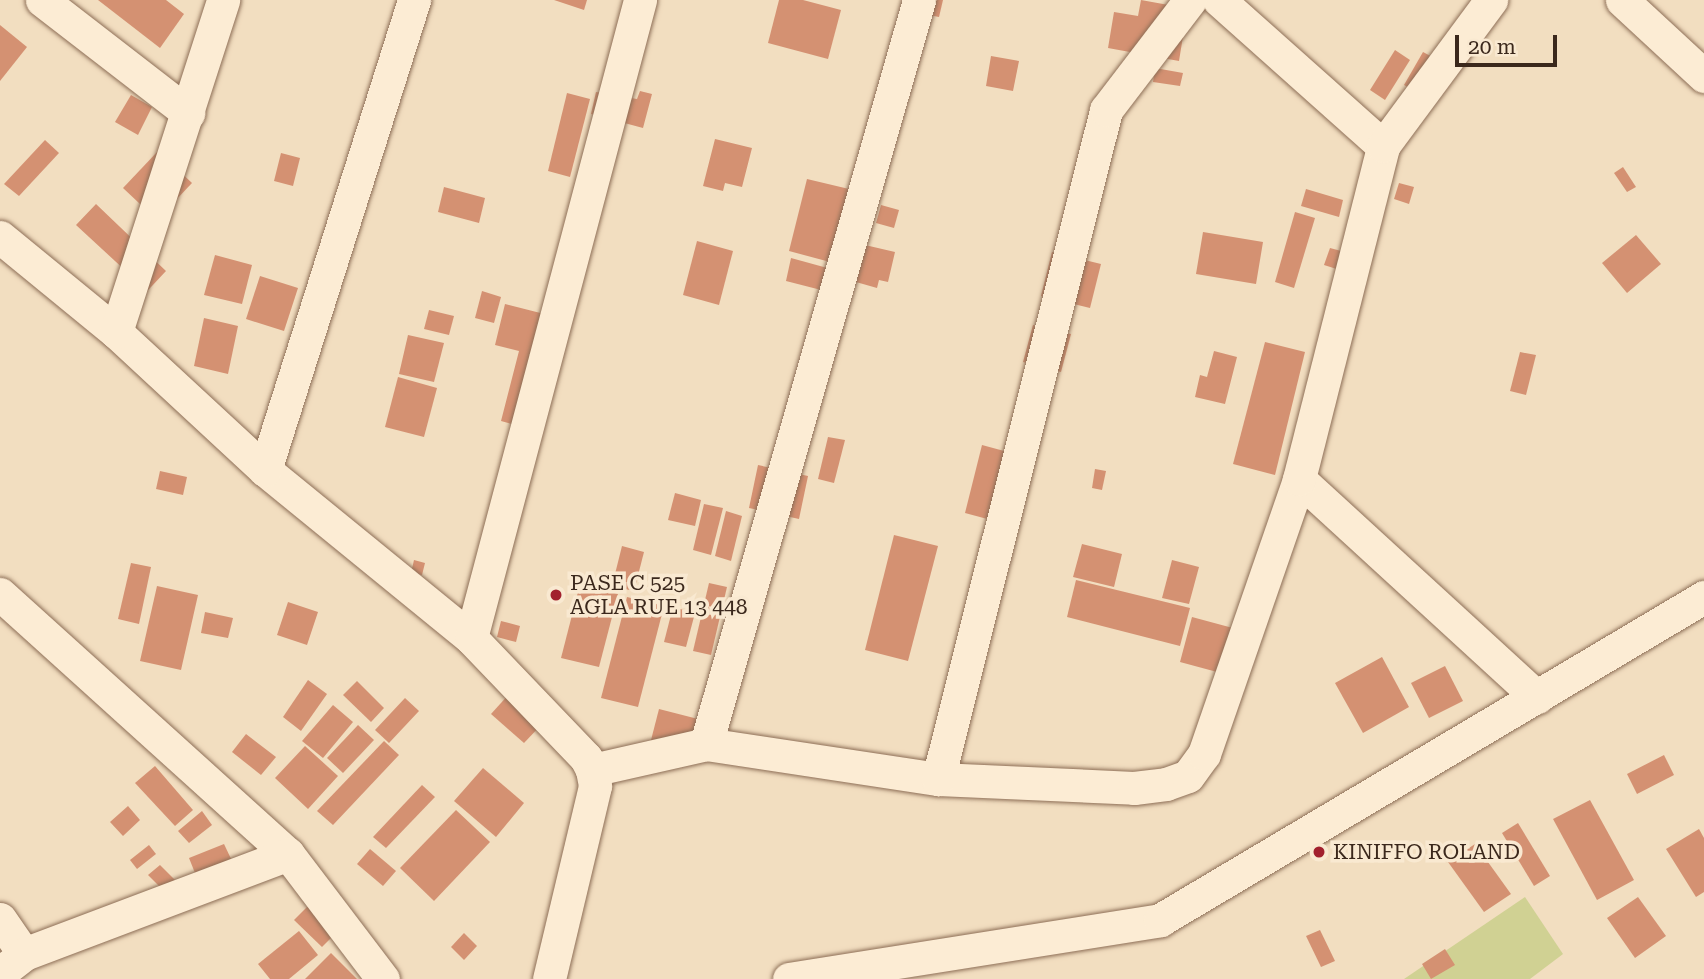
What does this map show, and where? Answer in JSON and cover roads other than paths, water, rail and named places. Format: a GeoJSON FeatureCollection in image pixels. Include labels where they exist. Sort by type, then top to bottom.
{"type":"FeatureCollection","features":[{"type":"Feature","properties":{"kind":"street"},"geometry":{"type":"LineString","coordinates":[[42,0],[188,113]]}},
{"type":"Feature","properties":{"kind":"street"},"geometry":{"type":"LineString","coordinates":[[116,332],[223,0]]}},
{"type":"Feature","properties":{"kind":"street"},"geometry":{"type":"LineString","coordinates":[[265,470],[414,0]]}},
{"type":"Feature","properties":{"kind":"street"},"geometry":{"type":"LineString","coordinates":[[471,638],[640,0]]}},
{"type":"Feature","properties":{"kind":"street"},"geometry":{"type":"LineString","coordinates":[[706,744],[919,0]]}},
{"type":"Feature","properties":{"kind":"street"},"geometry":{"type":"LineString","coordinates":[[938,779],[1106,110],[1190,0]]}},
{"type":"Feature","properties":{"kind":"street"},"geometry":{"type":"LineString","coordinates":[[1219,0],[1382,146]]}},
{"type":"Feature","properties":{"kind":"street"},"geometry":{"type":"LineString","coordinates":[[592,770],[706,744],[938,779],[1134,788],[1166,784],[1188,776],[1204,754],[1299,479],[1382,146],[1491,0]]}},
{"type":"Feature","properties":{"kind":"street"},"geometry":{"type":"LineString","coordinates":[[1622,0],[1704,76]]}},
{"type":"Feature","properties":{"kind":"street"},"geometry":{"type":"LineString","coordinates":[[0,237],[116,332],[265,470],[471,638],[586,758],[595,786],[549,979]]}},
{"type":"Feature","properties":{"kind":"street"},"geometry":{"type":"LineString","coordinates":[[1299,479],[1537,697]]}},
{"type":"Feature","properties":{"kind":"street"},"geometry":{"type":"LineString","coordinates":[[0,594],[288,854],[383,979]]}},
{"type":"Feature","properties":{"kind":"street"},"geometry":{"type":"LineString","coordinates":[[789,979],[914,970],[1160,920],[1704,597]]}},
{"type":"Feature","properties":{"kind":"street"},"geometry":{"type":"LineString","coordinates":[[0,919],[12,963],[288,854]]}},
{"type":"Feature","properties":{"kind":"place","name":"PASE C 525 AGLA RUE 13 448"},"geometry":{"type":"Point","coordinates":[556,595]}},
{"type":"Feature","properties":{"kind":"place","name":"KINIFFO ROLAND"},"geometry":{"type":"Point","coordinates":[1319,852]}}]}
